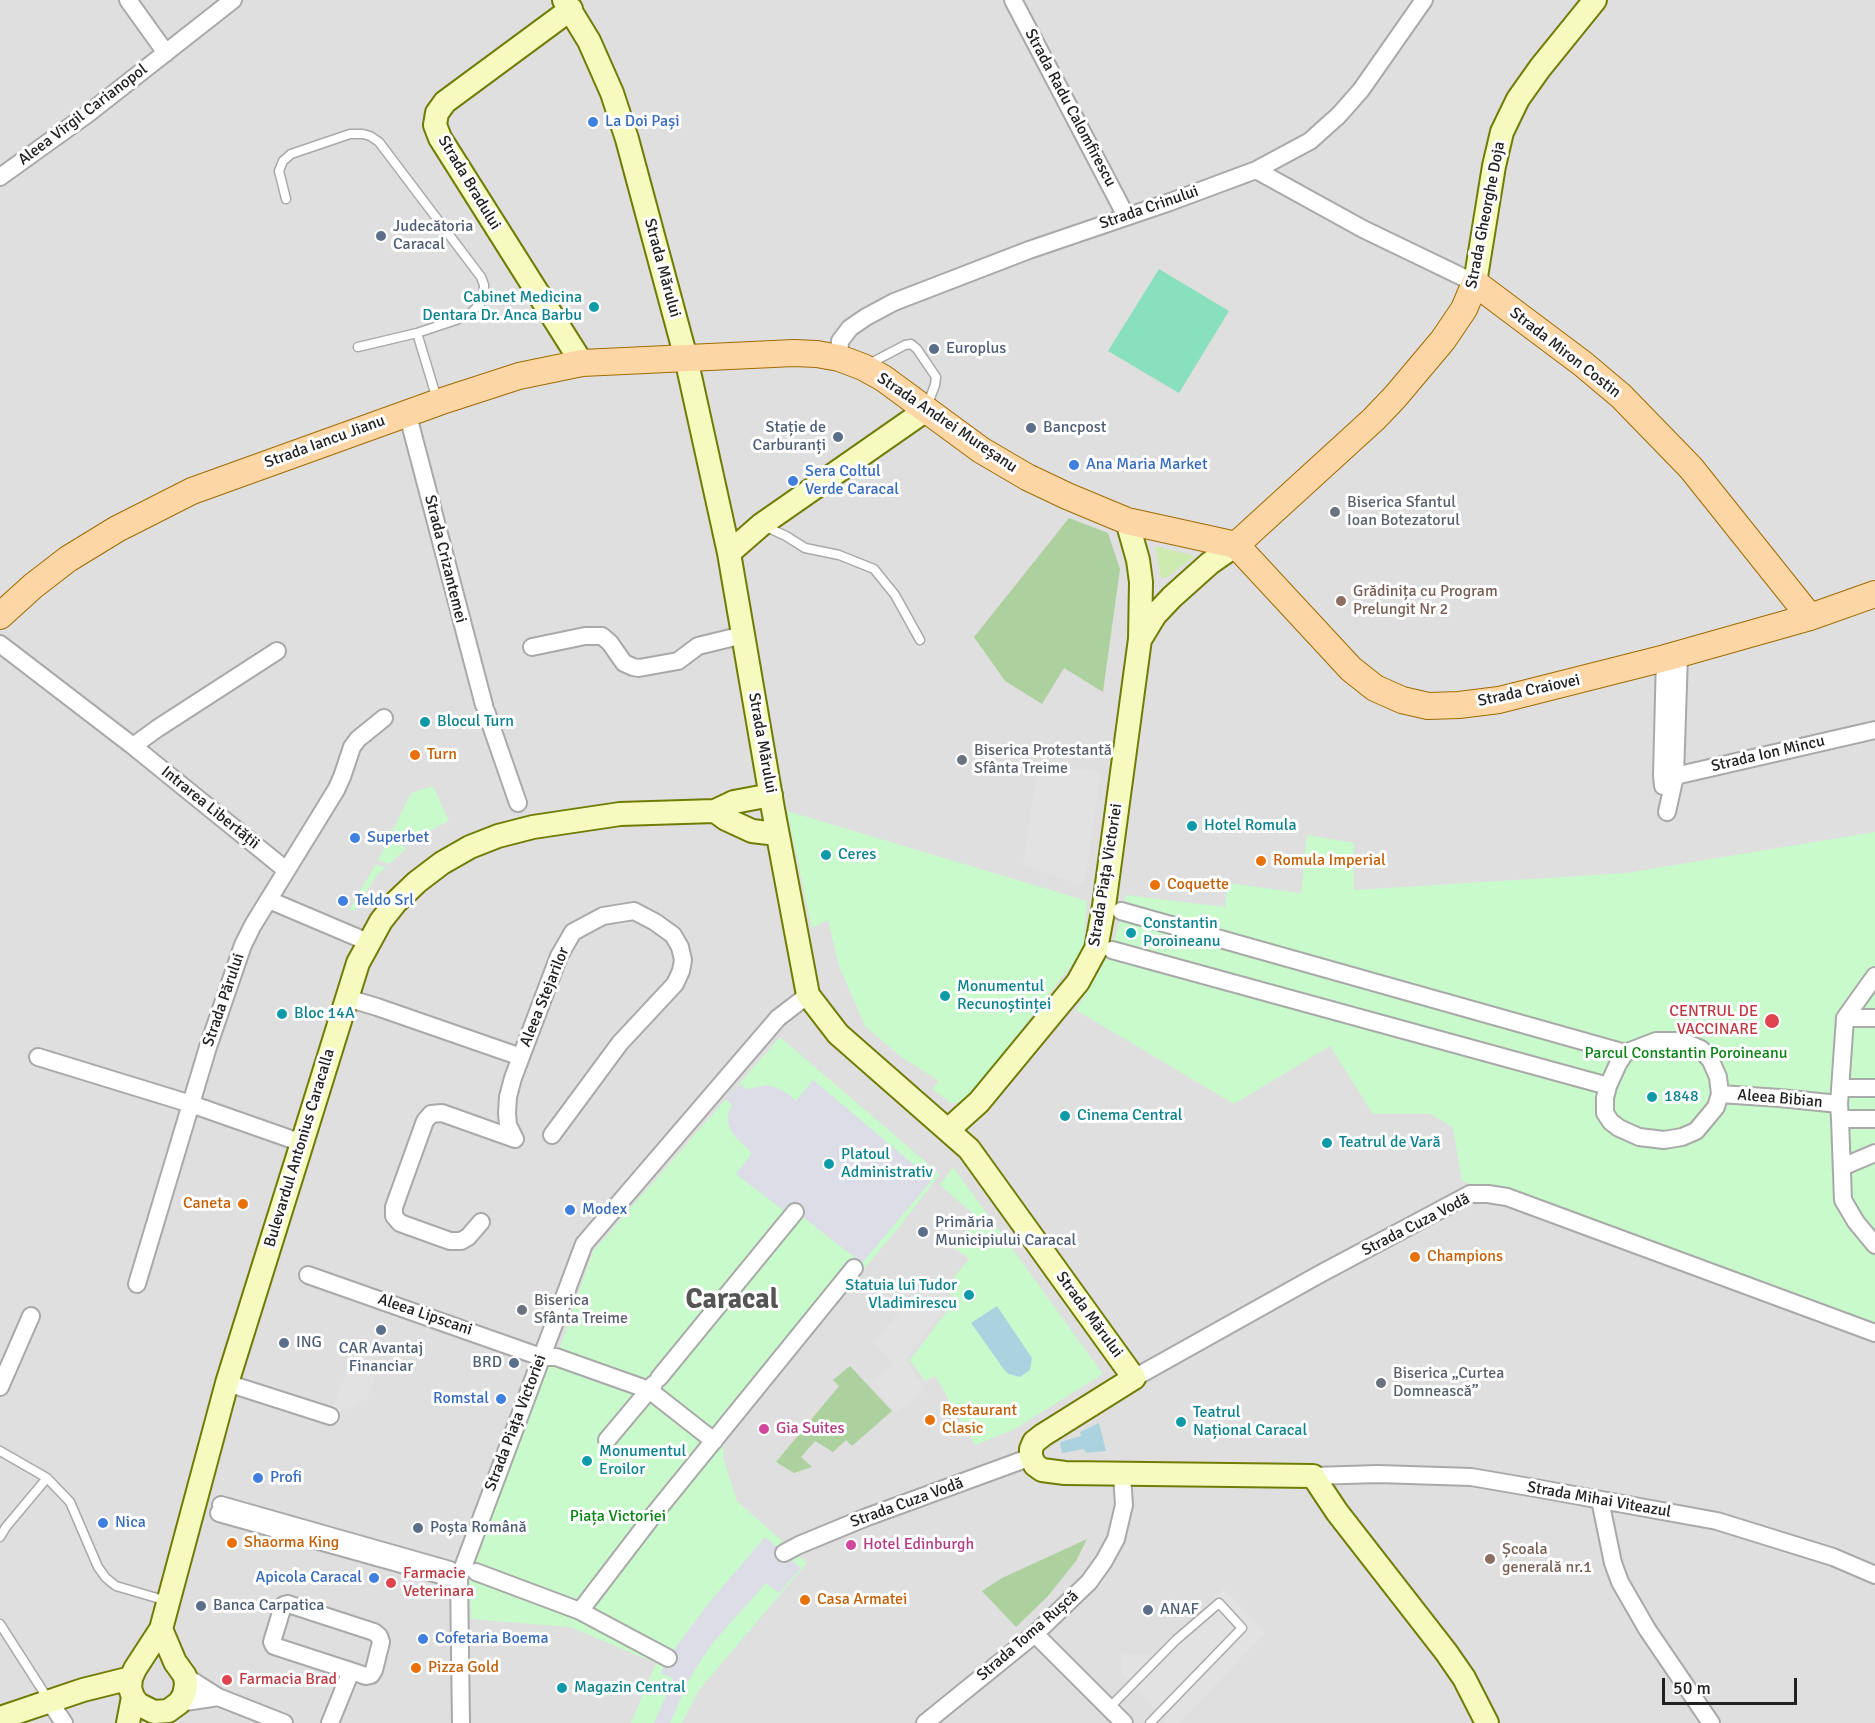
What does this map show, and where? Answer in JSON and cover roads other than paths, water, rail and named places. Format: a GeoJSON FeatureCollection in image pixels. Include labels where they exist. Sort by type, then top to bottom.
{"type":"FeatureCollection","features":[{"type":"Feature","properties":{"kind":"main road","name":"Strada Gheorghe Doja"},"geometry":{"type":"LineString","coordinates":[[1236,545],[1374,419],[1443,340],[1464,309],[1476,283],[1494,166],[1502,132],[1518,99],[1595,0]]}},
{"type":"Feature","properties":{"kind":"main road","name":"Strada Mărului"},"geometry":{"type":"LineString","coordinates":[[567,5],[589,41],[612,93],[627,139],[686,358],[729,554],[777,834],[808,995],[838,1034],[969,1149],[1134,1378]]}},
{"type":"Feature","properties":{"kind":"main road","name":"Strada Bradului"},"geometry":{"type":"LineString","coordinates":[[567,5],[445,102],[437,113],[435,125],[440,138],[582,363]]}},
{"type":"Feature","properties":{"kind":"main road","name":"Strada Miron Costin"},"geometry":{"type":"LineString","coordinates":[[1476,283],[1583,364],[1621,396],[1691,468],[1810,617]]}},
{"type":"Feature","properties":{"kind":"main road","name":"Strada Andrei Mureșanu"},"geometry":{"type":"LineString","coordinates":[[686,358],[794,353],[839,358],[883,378],[981,450],[1027,477],[1067,496],[1127,521],[1236,545]]}},
{"type":"Feature","properties":{"kind":"main road","name":"Strada Iancu Jianu"},"geometry":{"type":"LineString","coordinates":[[0,616],[33,586],[68,560],[117,529],[192,491],[407,412],[519,376],[582,363],[686,358]]}},
{"type":"Feature","properties":{"kind":"main road"},"geometry":{"type":"LineString","coordinates":[[729,554],[761,525],[926,410]]}},
{"type":"Feature","properties":{"kind":"main road","name":"Strada Piața Victoriei"},"geometry":{"type":"LineString","coordinates":[[948,1130],[979,1102],[1078,982],[1096,949],[1104,906],[1140,639],[1141,582],[1138,560],[1127,521]]}},
{"type":"Feature","properties":{"kind":"main road","name":"Strada Piața Victoriei"},"geometry":{"type":"LineString","coordinates":[[1140,639],[1155,615],[1172,597],[1210,563],[1236,545]]}},
{"type":"Feature","properties":{"kind":"main road","name":"Strada Craiovei"},"geometry":{"type":"LineString","coordinates":[[1236,545],[1351,669],[1375,688],[1402,700],[1428,705],[1460,705],[1500,700],[1672,657],[1810,617],[1875,594]]}},
{"type":"Feature","properties":{"kind":"main road","name":"Bulevardul Antonius Caracalla"},"geometry":{"type":"LineString","coordinates":[[128,1723],[135,1679],[161,1629],[227,1383],[358,963],[381,921],[396,902],[417,882],[442,863],[460,852],[498,836],[543,825],[620,814],[715,811],[734,802],[771,795]]}},
{"type":"Feature","properties":{"kind":"main road"},"geometry":{"type":"LineString","coordinates":[[715,811],[726,819],[752,831],[777,834]]}},
{"type":"Feature","properties":{"kind":"main road","name":"Strada Cuza Vodă"},"geometry":{"type":"LineString","coordinates":[[1031,1457],[1034,1442],[1042,1435],[1134,1378]]}},
{"type":"Feature","properties":{"kind":"main road"},"geometry":{"type":"LineString","coordinates":[[1031,1457],[1035,1465],[1051,1472],[1122,1475],[1313,1476],[1337,1512],[1446,1652],[1464,1678],[1487,1723]]}},
{"type":"Feature","properties":{"kind":"main road"},"geometry":{"type":"LineString","coordinates":[[135,1679],[138,1704],[146,1718],[168,1710],[179,1703],[184,1695],[186,1686],[161,1629]]}},
{"type":"Feature","properties":{"kind":"main road"},"geometry":{"type":"LineString","coordinates":[[0,1718],[83,1690],[135,1679],[159,1656],[180,1669]]}},
{"type":"Feature","properties":{"kind":"street"},"geometry":{"type":"LineString","coordinates":[[128,0],[166,53]]}},
{"type":"Feature","properties":{"kind":"street","name":"Aleea Virgil Carianopol"},"geometry":{"type":"LineString","coordinates":[[0,177],[89,113],[233,0]]}},
{"type":"Feature","properties":{"kind":"street","name":"Strada Radu Calomfirescu"},"geometry":{"type":"LineString","coordinates":[[1014,0],[1126,216]]}},
{"type":"Feature","properties":{"kind":"street","name":"Strada Crinului"},"geometry":{"type":"LineString","coordinates":[[839,358],[840,341],[850,328],[894,302],[1029,250],[1256,170],[1310,141],[1339,115],[1360,90],[1424,0]]}},
{"type":"Feature","properties":{"kind":"street","name":"Strada Miron Costin"},"geometry":{"type":"LineString","coordinates":[[1256,170],[1363,229],[1476,283]]}},
{"type":"Feature","properties":{"kind":"street","name":"Strada Crizantemei"},"geometry":{"type":"LineString","coordinates":[[407,412],[485,710],[518,803]]}},
{"type":"Feature","properties":{"kind":"street"},"geometry":{"type":"LineString","coordinates":[[532,647],[585,636],[602,636],[624,663],[633,668],[639,668],[678,661],[698,646],[743,635]]}},
{"type":"Feature","properties":{"kind":"street","name":"Intrarea Libertății"},"geometry":{"type":"LineString","coordinates":[[0,644],[286,870]]}},
{"type":"Feature","properties":{"kind":"street"},"geometry":{"type":"LineString","coordinates":[[133,747],[158,728],[277,651]]}},
{"type":"Feature","properties":{"kind":"street","name":"Strada Ion Mincu"},"geometry":{"type":"LineString","coordinates":[[1672,657],[1668,776],[1875,730]]}},
{"type":"Feature","properties":{"kind":"street","name":"Strada Părului"},"geometry":{"type":"LineString","coordinates":[[137,1284],[208,1047],[243,945],[336,790],[352,747],[358,739],[384,718]]}},
{"type":"Feature","properties":{"kind":"street"},"geometry":{"type":"LineString","coordinates":[[269,900],[368,942]]}},
{"type":"Feature","properties":{"kind":"street"},"geometry":{"type":"LineString","coordinates":[[1120,911],[1625,1053]]}},
{"type":"Feature","properties":{"kind":"street","name":"Aleea Stejarilor"},"geometry":{"type":"LineString","coordinates":[[347,998],[521,1057],[559,956],[573,932],[603,916],[634,912],[655,922],[673,935],[680,947],[683,960],[675,984],[620,1043],[552,1135]]}},
{"type":"Feature","properties":{"kind":"street"},"geometry":{"type":"LineString","coordinates":[[1112,950],[1608,1086]]}},
{"type":"Feature","properties":{"kind":"street"},"geometry":{"type":"LineString","coordinates":[[1840,1104],[1845,1018],[1875,976]]}},
{"type":"Feature","properties":{"kind":"street","name":"Strada Piața Victoriei"},"geometry":{"type":"LineString","coordinates":[[461,1723],[459,1578],[584,1244],[778,1018],[808,995]]}},
{"type":"Feature","properties":{"kind":"street"},"geometry":{"type":"LineString","coordinates":[[1845,1018],[1875,1018]]}},
{"type":"Feature","properties":{"kind":"street"},"geometry":{"type":"LineString","coordinates":[[1656,1041],[1682,1041],[1701,1050],[1711,1061],[1718,1077],[1720,1094],[1716,1107],[1696,1131],[1682,1137],[1664,1140],[1639,1137],[1619,1128],[1605,1113],[1605,1098],[1608,1086],[1625,1053],[1656,1041]]}},
{"type":"Feature","properties":{"kind":"street"},"geometry":{"type":"LineString","coordinates":[[38,1057],[191,1104],[302,1143]]}},
{"type":"Feature","properties":{"kind":"street"},"geometry":{"type":"LineString","coordinates":[[481,1222],[468,1237],[461,1241],[450,1241],[400,1223],[394,1216],[394,1207],[425,1121],[431,1114],[442,1113],[515,1139],[508,1125],[507,1113],[513,1078],[521,1057]]}},
{"type":"Feature","properties":{"kind":"street"},"geometry":{"type":"LineString","coordinates":[[1840,1104],[1875,1088]]}},
{"type":"Feature","properties":{"kind":"street","name":"Aleea Bibian"},"geometry":{"type":"LineString","coordinates":[[1720,1094],[1840,1104],[1843,1200],[1856,1222],[1875,1245]]}},
{"type":"Feature","properties":{"kind":"street"},"geometry":{"type":"LineString","coordinates":[[1840,1104],[1875,1119]]}},
{"type":"Feature","properties":{"kind":"street"},"geometry":{"type":"LineString","coordinates":[[1842,1167],[1875,1154]]}},
{"type":"Feature","properties":{"kind":"street","name":"Strada Cuza Vodă"},"geometry":{"type":"LineString","coordinates":[[1134,1378],[1320,1274],[1470,1194],[1507,1197],[1875,1333]]}},
{"type":"Feature","properties":{"kind":"street"},"geometry":{"type":"LineString","coordinates":[[607,1440],[795,1212]]}},
{"type":"Feature","properties":{"kind":"street"},"geometry":{"type":"LineString","coordinates":[[580,1611],[655,1513],[854,1268]]}},
{"type":"Feature","properties":{"kind":"street","name":"Aleea Lipscani"},"geometry":{"type":"LineString","coordinates":[[308,1275],[541,1357],[556,1357],[654,1384],[714,1442]]}},
{"type":"Feature","properties":{"kind":"street"},"geometry":{"type":"LineString","coordinates":[[0,1387],[31,1316]]}},
{"type":"Feature","properties":{"kind":"street"},"geometry":{"type":"LineString","coordinates":[[227,1383],[330,1416]]}},
{"type":"Feature","properties":{"kind":"street","name":"Strada Cuza Vodă"},"geometry":{"type":"LineString","coordinates":[[784,1553],[867,1517],[1031,1457]]}},
{"type":"Feature","properties":{"kind":"street","name":"Strada Mihai Viteazul"},"geometry":{"type":"LineString","coordinates":[[1313,1476],[1378,1474],[1471,1477],[1718,1521],[1833,1557],[1875,1575]]}},
{"type":"Feature","properties":{"kind":"street","name":"Strada Toma Rușcă"},"geometry":{"type":"LineString","coordinates":[[925,1723],[1035,1634],[1089,1582],[1116,1539],[1124,1505],[1122,1475]]}},
{"type":"Feature","properties":{"kind":"street"},"geometry":{"type":"LineString","coordinates":[[1600,1500],[1613,1563],[1620,1581],[1647,1629],[1711,1723]]}},
{"type":"Feature","properties":{"kind":"street"},"geometry":{"type":"LineString","coordinates":[[220,1509],[450,1570],[448,1577],[220,1509]]}},
{"type":"Feature","properties":{"kind":"street"},"geometry":{"type":"LineString","coordinates":[[476,1572],[580,1611],[668,1658]]}},
{"type":"Feature","properties":{"kind":"street"},"geometry":{"type":"LineString","coordinates":[[284,1605],[374,1632],[379,1636],[381,1642],[374,1670],[370,1675],[366,1676],[351,1671],[274,1646],[272,1642],[284,1605]]}},
{"type":"Feature","properties":{"kind":"street"},"geometry":{"type":"LineString","coordinates":[[1035,1634],[1124,1723]]}},
{"type":"Feature","properties":{"kind":"street"},"geometry":{"type":"LineString","coordinates":[[180,1669],[218,1697],[284,1723]]}},
{"type":"Feature","properties":{"kind":"street"},"geometry":{"type":"LineString","coordinates":[[330,1723],[351,1671]]}},
{"type":"Feature","properties":{"kind":"street"},"geometry":{"type":"LineString","coordinates":[[179,1703],[218,1697]]}},
{"type":"Feature","properties":{"kind":"street"},"geometry":{"type":"LineString","coordinates":[[50,1702],[64,1723]]}},
{"type":"Feature","properties":{"kind":"lane"},"geometry":{"type":"LineString","coordinates":[[286,199],[279,171],[283,161],[291,154],[350,134],[370,136],[379,142],[481,278],[484,293],[480,304],[471,313],[417,333],[358,347]]}},
{"type":"Feature","properties":{"kind":"lane"},"geometry":{"type":"LineString","coordinates":[[417,333],[439,402]]}},
{"type":"Feature","properties":{"kind":"lane"},"geometry":{"type":"LineString","coordinates":[[863,367],[906,345],[911,344],[917,348],[936,377],[926,410]]}},
{"type":"Feature","properties":{"kind":"lane"},"geometry":{"type":"LineString","coordinates":[[761,525],[786,536],[805,548],[839,555],[874,568],[896,595],[920,640]]}},
{"type":"Feature","properties":{"kind":"lane"},"geometry":{"type":"LineString","coordinates":[[0,1451],[47,1478],[70,1502],[98,1567],[106,1578],[116,1586],[168,1601]]}},
{"type":"Feature","properties":{"kind":"lane"},"geometry":{"type":"LineString","coordinates":[[0,1537],[47,1478]]}},
{"type":"Feature","properties":{"kind":"lane"},"geometry":{"type":"LineString","coordinates":[[1109,1708],[1176,1640],[1219,1603],[1242,1628],[1150,1723]]}},
{"type":"Feature","properties":{"kind":"lane"},"geometry":{"type":"LineString","coordinates":[[0,1624],[50,1702]]}},
{"type":"Feature","properties":{"kind":"water"},"geometry":{"type":"Polygon","coordinates":[[[997,1306],[1032,1358],[1030,1370],[1020,1377],[1005,1371],[971,1323],[997,1306]]]}},
{"type":"Feature","properties":{"kind":"water"},"geometry":{"type":"Polygon","coordinates":[[[1099,1423],[1106,1451],[1086,1453],[1084,1449],[1062,1453],[1060,1442],[1081,1436],[1080,1432],[1099,1423]]]}},
{"type":"Feature","properties":{"kind":"place","name":"La Doi Pași"},"geometry":{"type":"Point","coordinates":[593,122]}},
{"type":"Feature","properties":{"kind":"place","name":"Judecătoria Caracal"},"geometry":{"type":"Point","coordinates":[381,236]}},
{"type":"Feature","properties":{"kind":"place","name":"Cabinet Medicina Dentara Dr. Anca Barbu"},"geometry":{"type":"Point","coordinates":[594,307]}},
{"type":"Feature","properties":{"kind":"place","name":"Europlus"},"geometry":{"type":"Point","coordinates":[934,349]}},
{"type":"Feature","properties":{"kind":"place","name":"Bancpost"},"geometry":{"type":"Point","coordinates":[1031,428]}},
{"type":"Feature","properties":{"kind":"place","name":"Stație de Carburanți"},"geometry":{"type":"Point","coordinates":[838,437]}},
{"type":"Feature","properties":{"kind":"place","name":"Ana Maria Market"},"geometry":{"type":"Point","coordinates":[1074,465]}},
{"type":"Feature","properties":{"kind":"place","name":"Sera Coltul Verde Caracal"},"geometry":{"type":"Point","coordinates":[793,481]}},
{"type":"Feature","properties":{"kind":"place","name":"Biserica Sfantul Ioan Botezatorul"},"geometry":{"type":"Point","coordinates":[1335,512]}},
{"type":"Feature","properties":{"kind":"place","name":"Grădinița cu Program Prelungit Nr 2"},"geometry":{"type":"Point","coordinates":[1341,601]}},
{"type":"Feature","properties":{"kind":"place","name":"Blocul Turn"},"geometry":{"type":"Point","coordinates":[425,722]}},
{"type":"Feature","properties":{"kind":"place","name":"Turn"},"geometry":{"type":"Point","coordinates":[415,755]}},
{"type":"Feature","properties":{"kind":"place","name":"Biserica Protestantă Sfânta Treime"},"geometry":{"type":"Point","coordinates":[962,760]}},
{"type":"Feature","properties":{"kind":"place","name":"Hotel Romula"},"geometry":{"type":"Point","coordinates":[1192,826]}},
{"type":"Feature","properties":{"kind":"place","name":"Superbet"},"geometry":{"type":"Point","coordinates":[355,838]}},
{"type":"Feature","properties":{"kind":"place","name":"Ceres"},"geometry":{"type":"Point","coordinates":[826,855]}},
{"type":"Feature","properties":{"kind":"place","name":"Romula Imperial"},"geometry":{"type":"Point","coordinates":[1261,861]}},
{"type":"Feature","properties":{"kind":"place","name":"Coquette"},"geometry":{"type":"Point","coordinates":[1155,885]}},
{"type":"Feature","properties":{"kind":"place","name":"Teldo Srl"},"geometry":{"type":"Point","coordinates":[343,901]}},
{"type":"Feature","properties":{"kind":"place","name":"Constantin Poroineanu"},"geometry":{"type":"Point","coordinates":[1131,933]}},
{"type":"Feature","properties":{"kind":"place","name":"Monumentul Recunoștinței"},"geometry":{"type":"Point","coordinates":[945,996]}},
{"type":"Feature","properties":{"kind":"place","name":"Bloc 14A"},"geometry":{"type":"Point","coordinates":[282,1014]}},
{"type":"Feature","properties":{"kind":"place","name":"CENTRUL DE VACCINARE"},"geometry":{"type":"Point","coordinates":[1772,1021]}},
{"type":"Feature","properties":{"kind":"place","name":"1848"},"geometry":{"type":"Point","coordinates":[1652,1097]}},
{"type":"Feature","properties":{"kind":"place","name":"Cinema Central"},"geometry":{"type":"Point","coordinates":[1065,1116]}},
{"type":"Feature","properties":{"kind":"place","name":"Teatrul de Vară"},"geometry":{"type":"Point","coordinates":[1327,1143]}},
{"type":"Feature","properties":{"kind":"place","name":"Platoul Administrativ"},"geometry":{"type":"Point","coordinates":[829,1164]}},
{"type":"Feature","properties":{"kind":"place","name":"Caneta"},"geometry":{"type":"Point","coordinates":[243,1204]}},
{"type":"Feature","properties":{"kind":"place","name":"Modex"},"geometry":{"type":"Point","coordinates":[570,1210]}},
{"type":"Feature","properties":{"kind":"place","name":"Primăria Municipiului Caracal"},"geometry":{"type":"Point","coordinates":[923,1232]}},
{"type":"Feature","properties":{"kind":"place","name":"Champions"},"geometry":{"type":"Point","coordinates":[1415,1257]}},
{"type":"Feature","properties":{"kind":"place","name":"Statuia lui Tudor Vladimirescu"},"geometry":{"type":"Point","coordinates":[969,1295]}},
{"type":"Feature","properties":{"kind":"place","name":"Biserica Sfânta Treime"},"geometry":{"type":"Point","coordinates":[522,1310]}},
{"type":"Feature","properties":{"kind":"place","name":"CAR Avantaj Financiar"},"geometry":{"type":"Point","coordinates":[381,1330]}},
{"type":"Feature","properties":{"kind":"place","name":"ING"},"geometry":{"type":"Point","coordinates":[284,1343]}},
{"type":"Feature","properties":{"kind":"place","name":"BRD"},"geometry":{"type":"Point","coordinates":[514,1363]}},
{"type":"Feature","properties":{"kind":"place","name":"Biserica „Curtea Domnească”"},"geometry":{"type":"Point","coordinates":[1381,1383]}},
{"type":"Feature","properties":{"kind":"place","name":"Romstal"},"geometry":{"type":"Point","coordinates":[501,1399]}},
{"type":"Feature","properties":{"kind":"place","name":"Restaurant Clasic"},"geometry":{"type":"Point","coordinates":[930,1420]}},
{"type":"Feature","properties":{"kind":"place","name":"Teatrul Național Caracal"},"geometry":{"type":"Point","coordinates":[1181,1422]}},
{"type":"Feature","properties":{"kind":"place","name":"Gia Suites"},"geometry":{"type":"Point","coordinates":[764,1429]}},
{"type":"Feature","properties":{"kind":"place","name":"Monumentul Eroilor"},"geometry":{"type":"Point","coordinates":[587,1461]}},
{"type":"Feature","properties":{"kind":"place","name":"Profi"},"geometry":{"type":"Point","coordinates":[258,1478]}},
{"type":"Feature","properties":{"kind":"place","name":"Nica"},"geometry":{"type":"Point","coordinates":[103,1523]}},
{"type":"Feature","properties":{"kind":"place","name":"Poșta Română"},"geometry":{"type":"Point","coordinates":[418,1528]}},
{"type":"Feature","properties":{"kind":"place","name":"Shaorma King"},"geometry":{"type":"Point","coordinates":[232,1543]}},
{"type":"Feature","properties":{"kind":"place","name":"Hotel Edinburgh"},"geometry":{"type":"Point","coordinates":[851,1545]}},
{"type":"Feature","properties":{"kind":"place","name":"Școala generală nr.1"},"geometry":{"type":"Point","coordinates":[1490,1559]}},
{"type":"Feature","properties":{"kind":"place","name":"Apicola Caracal"},"geometry":{"type":"Point","coordinates":[374,1578]}},
{"type":"Feature","properties":{"kind":"place","name":"Farmacie Veterinara"},"geometry":{"type":"Point","coordinates":[391,1583]}},
{"type":"Feature","properties":{"kind":"place","name":"Casa Armatei"},"geometry":{"type":"Point","coordinates":[805,1600]}},
{"type":"Feature","properties":{"kind":"place","name":"Banca Carpatica"},"geometry":{"type":"Point","coordinates":[201,1606]}},
{"type":"Feature","properties":{"kind":"place","name":"ANAF"},"geometry":{"type":"Point","coordinates":[1148,1610]}},
{"type":"Feature","properties":{"kind":"place","name":"Cofetaria Boema"},"geometry":{"type":"Point","coordinates":[423,1639]}},
{"type":"Feature","properties":{"kind":"place","name":"Pizza Gold"},"geometry":{"type":"Point","coordinates":[416,1668]}},
{"type":"Feature","properties":{"kind":"place","name":"Farmacia Brad"},"geometry":{"type":"Point","coordinates":[227,1680]}},
{"type":"Feature","properties":{"kind":"place","name":"Magazin Central"},"geometry":{"type":"Point","coordinates":[562,1688]}},
{"type":"Feature","properties":{"kind":"district","name":"Caracal"},"geometry":{"type":"Point","coordinates":[732,1301]}},
{"type":"Feature","properties":{"kind":"park label","name":"Parcul Constantin Poroineanu"},"geometry":{"type":"Point","coordinates":[1686,1054]}},
{"type":"Feature","properties":{"kind":"park label","name":"Piața Victoriei"},"geometry":{"type":"Point","coordinates":[618,1517]}}]}
